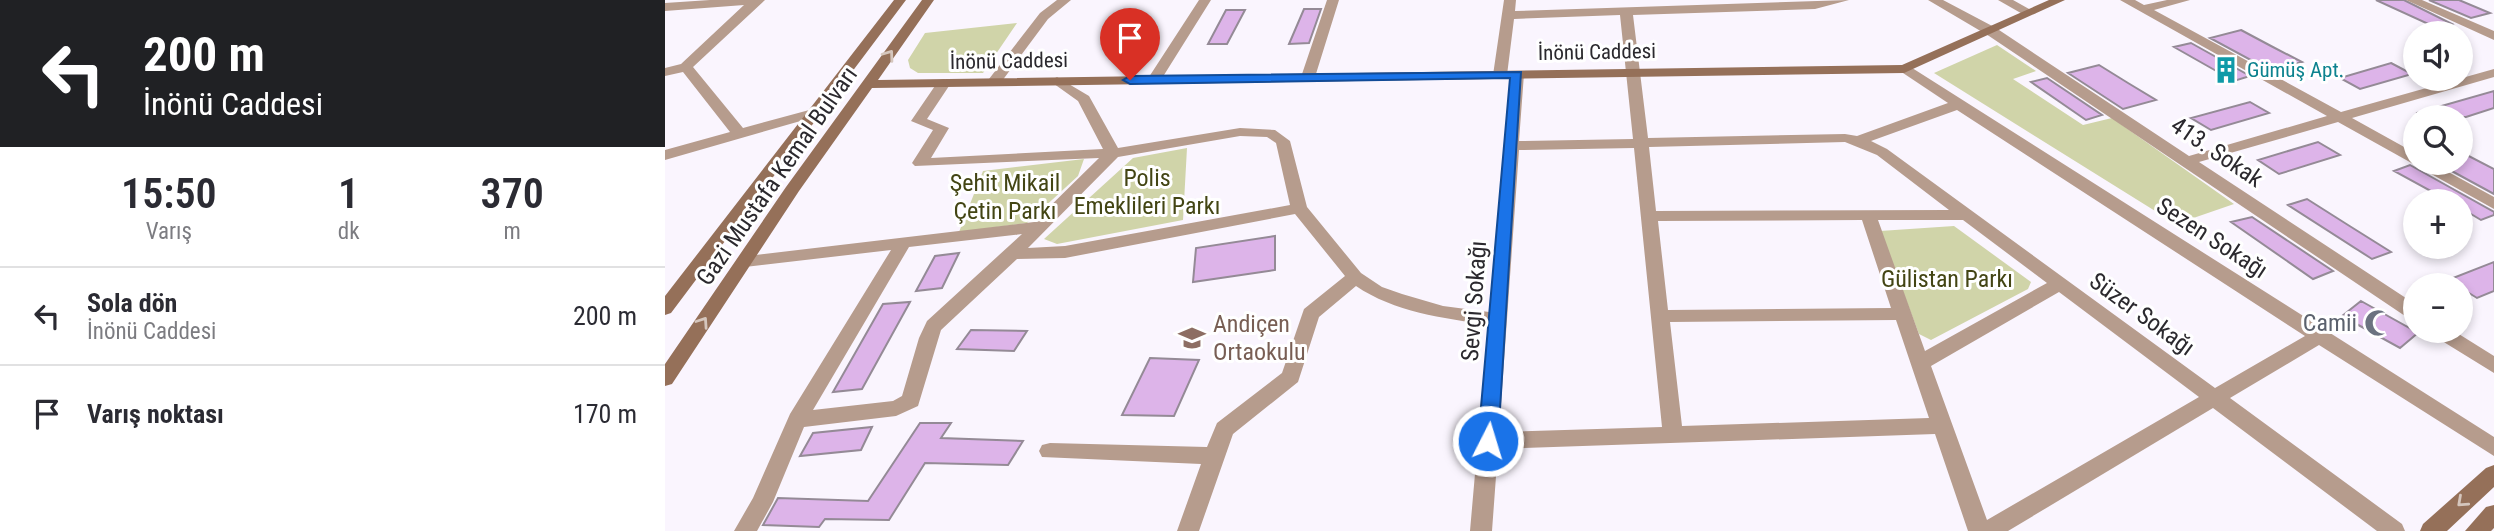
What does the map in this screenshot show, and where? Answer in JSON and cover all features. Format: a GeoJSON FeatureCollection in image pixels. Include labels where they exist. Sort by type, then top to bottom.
{"type":"FeatureCollection","features":[{"type":"Feature","properties":{"kind":"street"},"geometry":{"type":"LineString","coordinates":[[665,7],[757,0]]}},
{"type":"Feature","properties":{"kind":"street"},"geometry":{"type":"LineString","coordinates":[[665,72],[686,67],[757,0]]}},
{"type":"Feature","properties":{"kind":"street","name":"Gazi Mustafa Kemal Bulvarı"},"geometry":{"type":"LineString","coordinates":[[665,309],[899,0]]}},
{"type":"Feature","properties":{"kind":"street","name":"Gazi Mustafa Kemal Bulvarı"},"geometry":{"type":"LineString","coordinates":[[665,379],[744,261],[928,0]]}},
{"type":"Feature","properties":{"kind":"street"},"geometry":{"type":"LineString","coordinates":[[994,82],[1044,16],[1065,0]]}},
{"type":"Feature","properties":{"kind":"street"},"geometry":{"type":"LineString","coordinates":[[1154,80],[1205,0]]}},
{"type":"Feature","properties":{"kind":"street"},"geometry":{"type":"LineString","coordinates":[[1308,77],[1333,0]]}},
{"type":"Feature","properties":{"kind":"street","name":"Sevgi Sokağı"},"geometry":{"type":"LineString","coordinates":[[1481,531],[1511,146],[1508,75],[1510,0]]}},
{"type":"Feature","properties":{"kind":"street"},"geometry":{"type":"LineString","coordinates":[[1508,15],[1631,7],[1815,5],[1843,0]]}},
{"type":"Feature","properties":{"kind":"street","name":"413. Sokak"},"geometry":{"type":"LineString","coordinates":[[1934,0],[1990,32],[2403,305]]}},
{"type":"Feature","properties":{"kind":"street"},"geometry":{"type":"LineString","coordinates":[[2004,0],[2030,13]]}},
{"type":"Feature","properties":{"kind":"street","name":"İnönü Caddesi"},"geometry":{"type":"LineString","coordinates":[[868,84],[1903,69],[2059,0]]}},
{"type":"Feature","properties":{"kind":"street"},"geometry":{"type":"LineString","coordinates":[[2126,0],[2403,152]]}},
{"type":"Feature","properties":{"kind":"street"},"geometry":{"type":"LineString","coordinates":[[2143,9],[2184,0]]}},
{"type":"Feature","properties":{"kind":"street"},"geometry":{"type":"LineString","coordinates":[[2412,0],[2494,36]]}},
{"type":"Feature","properties":{"kind":"street"},"geometry":{"type":"LineString","coordinates":[[1631,7],[1633,73],[1673,435]]}},
{"type":"Feature","properties":{"kind":"street"},"geometry":{"type":"LineString","coordinates":[[686,67],[740,134]]}},
{"type":"Feature","properties":{"kind":"street","name":"Sezen Sokağı"},"geometry":{"type":"LineString","coordinates":[[1903,69],[2494,448]]}},
{"type":"Feature","properties":{"kind":"street"},"geometry":{"type":"LineString","coordinates":[[2187,162],[2494,73]]}},
{"type":"Feature","properties":{"kind":"street"},"geometry":{"type":"LineString","coordinates":[[1057,81],[1084,99],[1113,153]]}},
{"type":"Feature","properties":{"kind":"street"},"geometry":{"type":"LineString","coordinates":[[944,83],[918,121],[942,128],[919,163],[1113,153],[1236,132],[1277,135],[1283,141],[1299,208],[1355,277],[1375,291],[1405,302],[1443,312],[1497,320]]}},
{"type":"Feature","properties":{"kind":"street"},"geometry":{"type":"LineString","coordinates":[[1511,146],[1845,138],[1858,141],[1959,104]]}},
{"type":"Feature","properties":{"kind":"street"},"geometry":{"type":"LineString","coordinates":[[665,155],[813,114]]}},
{"type":"Feature","properties":{"kind":"street","name":"Süzer Sokağı"},"geometry":{"type":"LineString","coordinates":[[1858,141],[1882,152],[2394,531]]}},
{"type":"Feature","properties":{"kind":"street"},"geometry":{"type":"LineString","coordinates":[[797,420],[896,408],[908,403],[913,398],[927,338],[934,326],[1012,254],[1113,153]]}},
{"type":"Feature","properties":{"kind":"street"},"geometry":{"type":"LineString","coordinates":[[2442,175],[2494,204]]}},
{"type":"Feature","properties":{"kind":"street"},"geometry":{"type":"LineString","coordinates":[[1012,254],[1065,252],[1299,208]]}},
{"type":"Feature","properties":{"kind":"street"},"geometry":{"type":"LineString","coordinates":[[1649,215],[1966,215]]}},
{"type":"Feature","properties":{"kind":"street"},"geometry":{"type":"LineString","coordinates":[[1868,215],[1979,531]]}},
{"type":"Feature","properties":{"kind":"street"},"geometry":{"type":"LineString","coordinates":[[744,261],[902,245],[1039,227]]}},
{"type":"Feature","properties":{"kind":"street"},"geometry":{"type":"LineString","coordinates":[[745,531],[762,502],[797,420],[902,245]]}},
{"type":"Feature","properties":{"kind":"street"},"geometry":{"type":"LineString","coordinates":[[1188,531],[1224,429],[1291,377],[1311,314],[1355,277]]}},
{"type":"Feature","properties":{"kind":"street"},"geometry":{"type":"LineString","coordinates":[[1920,363],[2060,284]]}},
{"type":"Feature","properties":{"kind":"street"},"geometry":{"type":"LineString","coordinates":[[1660,316],[1903,314]]}},
{"type":"Feature","properties":{"kind":"street"},"geometry":{"type":"LineString","coordinates":[[1988,531],[2320,336]]}},
{"type":"Feature","properties":{"kind":"street"},"geometry":{"type":"LineString","coordinates":[[2459,343],[2494,366]]}},
{"type":"Feature","properties":{"kind":"street"},"geometry":{"type":"LineString","coordinates":[[1488,441],[1942,426]]}},
{"type":"Feature","properties":{"kind":"street"},"geometry":{"type":"LineString","coordinates":[[1050,451],[1213,456]]}},
{"type":"Feature","properties":{"kind":"street"},"geometry":{"type":"LineString","coordinates":[[2431,531],[2494,474]]}},
{"type":"Feature","properties":{"kind":"street"},"geometry":{"type":"LineString","coordinates":[[2476,531],[2494,514]]}},
{"type":"Feature","properties":{"kind":"green space"},"geometry":{"type":"Polygon","coordinates":[[[1017,23],[983,73],[918,73],[910,68],[908,60],[925,33],[1017,23]]]}},
{"type":"Feature","properties":{"kind":"green space"},"geometry":{"type":"Polygon","coordinates":[[[1997,45],[2036,71],[2013,79],[2083,125],[2112,118],[2234,204],[2176,224],[1934,73],[1997,45]]]}},
{"type":"Feature","properties":{"kind":"green space","name":"Polis Emeklileri Parkı"},"geometry":{"type":"Polygon","coordinates":[[[1187,148],[1183,220],[1057,244],[1044,239],[1133,158],[1187,148]]]}},
{"type":"Feature","properties":{"kind":"green space","name":"Şehit Mikail Çetin Parkı"},"geometry":{"type":"Polygon","coordinates":[[[1084,159],[1078,176],[1027,223],[959,232],[983,171],[1084,159]]]}},
{"type":"Feature","properties":{"kind":"green space","name":"Gülistan Parkı"},"geometry":{"type":"Polygon","coordinates":[[[1954,226],[2031,282],[2028,289],[1931,340],[1919,334],[1880,231],[1954,226]]]}},
{"type":"Feature","properties":{"kind":"building"},"geometry":{"type":"Polygon","coordinates":[[[2376,0],[2404,0],[2446,21],[2422,21],[2376,0]]]}},
{"type":"Feature","properties":{"kind":"building"},"geometry":{"type":"Polygon","coordinates":[[[2429,0],[2459,0],[2490,13],[2471,18],[2429,0]]]}},
{"type":"Feature","properties":{"kind":"building"},"geometry":{"type":"Polygon","coordinates":[[[1304,9],[1321,9],[1309,43],[1289,44],[1304,9]]]}},
{"type":"Feature","properties":{"kind":"building"},"geometry":{"type":"Polygon","coordinates":[[[1226,10],[1245,10],[1227,44],[1208,44],[1226,10]]]}},
{"type":"Feature","properties":{"kind":"building"},"geometry":{"type":"Polygon","coordinates":[[[2241,30],[2302,62],[2271,71],[2210,38],[2241,30]]]}},
{"type":"Feature","properties":{"kind":"building"},"geometry":{"type":"Polygon","coordinates":[[[2191,43],[2250,76],[2234,81],[2174,47],[2191,43]]]}},
{"type":"Feature","properties":{"kind":"building"},"geometry":{"type":"Polygon","coordinates":[[[2391,63],[2403,69],[2403,77],[2360,89],[2340,78],[2391,63]]]}},
{"type":"Feature","properties":{"kind":"building"},"geometry":{"type":"Polygon","coordinates":[[[2099,65],[2156,100],[2123,109],[2068,73],[2099,65]]]}},
{"type":"Feature","properties":{"kind":"building"},"geometry":{"type":"Polygon","coordinates":[[[2047,78],[2102,115],[2086,120],[2031,82],[2047,78]]]}},
{"type":"Feature","properties":{"kind":"building"},"geometry":{"type":"Polygon","coordinates":[[[2494,91],[2494,108],[2473,115],[2473,105],[2445,105],[2494,91]]]}},
{"type":"Feature","properties":{"kind":"building"},"geometry":{"type":"Polygon","coordinates":[[[2250,102],[2269,113],[2211,130],[2191,118],[2250,102]]]}},
{"type":"Feature","properties":{"kind":"building"},"geometry":{"type":"Polygon","coordinates":[[[2318,142],[2340,155],[2279,174],[2258,160],[2318,142]]]}},
{"type":"Feature","properties":{"kind":"building"},"geometry":{"type":"Polygon","coordinates":[[[2473,158],[2494,169],[2494,194],[2459,175],[2473,175],[2473,158]]]}},
{"type":"Feature","properties":{"kind":"building"},"geometry":{"type":"Polygon","coordinates":[[[2403,168],[2403,175],[2428,175],[2453,189],[2427,189],[2394,171],[2403,168]]]}},
{"type":"Feature","properties":{"kind":"building"},"geometry":{"type":"Polygon","coordinates":[[[2307,199],[2391,252],[2372,259],[2288,205],[2307,199]]]}},
{"type":"Feature","properties":{"kind":"building"},"geometry":{"type":"Polygon","coordinates":[[[2473,200],[2494,212],[2494,215],[2481,220],[2473,215],[2473,200]]]}},
{"type":"Feature","properties":{"kind":"building"},"geometry":{"type":"Polygon","coordinates":[[[2252,217],[2333,271],[2313,279],[2231,222],[2252,217]]]}},
{"type":"Feature","properties":{"kind":"building"},"geometry":{"type":"Polygon","coordinates":[[[1275,236],[1275,270],[1193,282],[1196,248],[1275,236]]]}},
{"type":"Feature","properties":{"kind":"building"},"geometry":{"type":"Polygon","coordinates":[[[959,253],[942,288],[916,291],[935,256],[959,253]]]}},
{"type":"Feature","properties":{"kind":"building"},"geometry":{"type":"Polygon","coordinates":[[[2494,262],[2494,291],[2477,298],[2473,296],[2473,273],[2466,273],[2494,262]]]}},
{"type":"Feature","properties":{"kind":"building","name":"Camii"},"geometry":{"type":"Polygon","coordinates":[[[2361,301],[2403,324],[2403,343],[2406,343],[2400,348],[2342,316],[2361,301]]]}},
{"type":"Feature","properties":{"kind":"building"},"geometry":{"type":"Polygon","coordinates":[[[910,302],[862,389],[833,392],[883,304],[910,302]]]}},
{"type":"Feature","properties":{"kind":"building"},"geometry":{"type":"Polygon","coordinates":[[[971,330],[1027,331],[1014,351],[957,349],[971,330]]]}},
{"type":"Feature","properties":{"kind":"building"},"geometry":{"type":"Polygon","coordinates":[[[1150,358],[1199,360],[1174,416],[1122,415],[1150,358]]]}},
{"type":"Feature","properties":{"kind":"building"},"geometry":{"type":"Polygon","coordinates":[[[920,423],[951,423],[941,438],[1023,441],[1008,465],[925,463],[889,520],[825,519],[819,527],[763,525],[778,498],[868,501],[920,423]]]}},
{"type":"Feature","properties":{"kind":"building"},"geometry":{"type":"Polygon","coordinates":[[[872,427],[861,450],[800,456],[813,433],[872,427]]]}},
{"type":"Feature","properties":{"kind":"place","name":"Gümüş Apt."},"geometry":{"type":"Point","coordinates":[2226,70]}},
{"type":"Feature","properties":{"kind":"place","name":"Camii"},"geometry":{"type":"Point","coordinates":[2378,323]}},
{"type":"Feature","properties":{"kind":"place","name":"Andiçen Ortaokulu"},"geometry":{"type":"Point","coordinates":[1192,338]}},
{"type":"Feature","properties":{"kind":"route"},"geometry":{"type":"LineString","coordinates":[[1130,80],[1517,74],[1488,441]]}}]}
